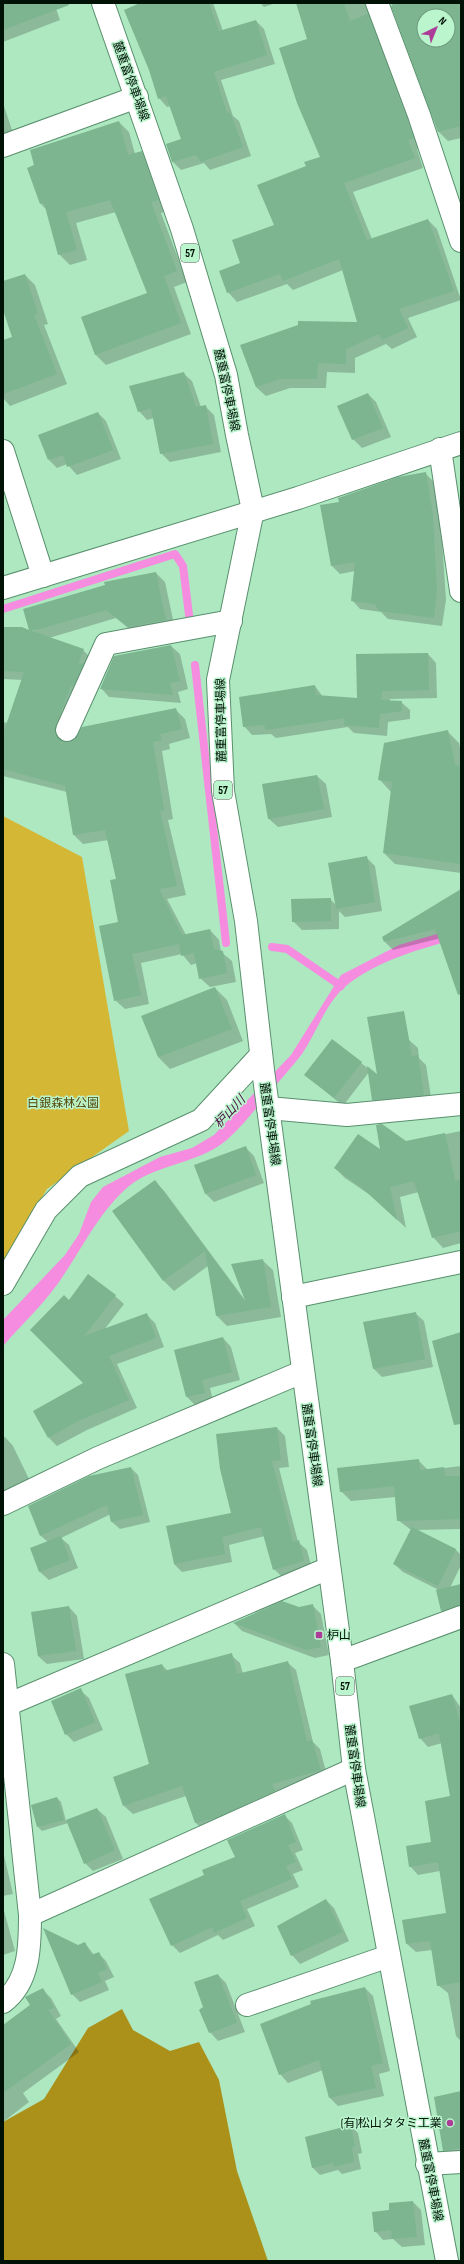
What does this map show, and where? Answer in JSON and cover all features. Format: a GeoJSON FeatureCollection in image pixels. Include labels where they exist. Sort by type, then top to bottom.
{"type":"FeatureCollection","features":[{"type":"Feature","properties":{"kind":"street","name":"麓重富停車場線"},"geometry":{"type":"LineString","coordinates":[[103,3],[182,229],[226,375],[236,435],[253,510],[218,680],[223,791],[246,921],[262,1062],[294,1297],[302,1372],[342,1660],[354,1769],[427,2164],[447,2261]]}},
{"type":"Feature","properties":{"kind":"street"},"geometry":{"type":"LineString","coordinates":[[377,3],[419,115],[461,241]]}},
{"type":"Feature","properties":{"kind":"street"},"geometry":{"type":"LineString","coordinates":[[3,146],[137,97]]}},
{"type":"Feature","properties":{"kind":"street"},"geometry":{"type":"LineString","coordinates":[[3,588],[253,510],[298,498],[461,443]]}},
{"type":"Feature","properties":{"kind":"street"},"geometry":{"type":"LineString","coordinates":[[440,450],[461,591]]}},
{"type":"Feature","properties":{"kind":"street"},"geometry":{"type":"LineString","coordinates":[[3,451],[43,576]]}},
{"type":"Feature","properties":{"kind":"street"},"geometry":{"type":"LineString","coordinates":[[67,730],[106,644],[231,621]]}},
{"type":"Feature","properties":{"kind":"street"},"geometry":{"type":"LineString","coordinates":[[3,1284],[46,1210],[80,1176],[201,1120],[262,1062]]}},
{"type":"Feature","properties":{"kind":"street"},"geometry":{"type":"LineString","coordinates":[[268,1108],[347,1115],[461,1104]]}},
{"type":"Feature","properties":{"kind":"street"},"geometry":{"type":"LineString","coordinates":[[294,1297],[461,1262]]}},
{"type":"Feature","properties":{"kind":"street"},"geometry":{"type":"LineString","coordinates":[[3,1504],[98,1458],[302,1372]]}},
{"type":"Feature","properties":{"kind":"street"},"geometry":{"type":"LineString","coordinates":[[7,1705],[329,1568]]}},
{"type":"Feature","properties":{"kind":"street"},"geometry":{"type":"LineString","coordinates":[[342,1660],[461,1617]]}},
{"type":"Feature","properties":{"kind":"street"},"geometry":{"type":"LineString","coordinates":[[3,1664],[30,1915],[30,1949],[23,1977],[3,2002]]}},
{"type":"Feature","properties":{"kind":"street"},"geometry":{"type":"LineString","coordinates":[[30,1915],[354,1769]]}},
{"type":"Feature","properties":{"kind":"street"},"geometry":{"type":"LineString","coordinates":[[247,2005],[389,1956]]}},
{"type":"Feature","properties":{"kind":"street"},"geometry":{"type":"LineString","coordinates":[[427,2164],[461,2162]]}},
{"type":"Feature","properties":{"kind":"green space","name":"白銀森林公園"},"geometry":{"type":"Polygon","coordinates":[[[3,816],[82,857],[129,1131],[47,1189],[3,1263],[3,816]]]}},
{"type":"Feature","properties":{"kind":"shaded area","name":"枦山川"},"geometry":{"type":"Polygon","coordinates":[[[461,927],[461,937],[387,962],[373,968],[347,985],[327,1009],[302,1054],[241,1126],[220,1145],[208,1152],[141,1178],[119,1195],[102,1216],[58,1283],[36,1311],[3,1346],[3,1320],[65,1255],[79,1234],[91,1202],[103,1187],[160,1157],[192,1148],[214,1135],[291,1055],[341,975],[399,945],[461,927]]]}},
{"type":"Feature","properties":{"kind":"shaded area"},"geometry":{"type":"Polygon","coordinates":[[[122,2009],[133,2030],[170,2051],[199,2042],[219,2080],[237,2171],[268,2261],[3,2261],[3,2122],[44,2099],[88,2028],[122,2009]]]}},
{"type":"Feature","properties":{"kind":"building"},"geometry":{"type":"Polygon","coordinates":[[[3,3],[69,3],[69,5],[3,30],[3,3]]]}},
{"type":"Feature","properties":{"kind":"building"},"geometry":{"type":"Polygon","coordinates":[[[140,3],[209,3],[219,31],[256,20],[267,55],[214,72],[227,113],[230,112],[243,147],[201,162],[196,155],[172,162],[166,144],[181,139],[166,96],[158,99],[149,70],[124,10],[140,3]]]}},
{"type":"Feature","properties":{"kind":"building"},"geometry":{"type":"Polygon","coordinates":[[[296,3],[344,3],[350,21],[368,14],[414,138],[408,140],[415,158],[344,183],[367,240],[428,219],[454,291],[399,309],[408,328],[382,340],[379,334],[346,349],[346,364],[318,363],[317,379],[280,379],[256,387],[240,345],[298,325],[298,321],[357,322],[339,259],[283,281],[280,274],[227,293],[219,271],[240,263],[232,240],[274,225],[257,185],[306,166],[304,162],[320,157],[297,103],[279,48],[307,39],[296,3]]]}},
{"type":"Feature","properties":{"kind":"building"},"geometry":{"type":"Polygon","coordinates":[[[400,3],[461,3],[461,126],[438,132],[391,6],[400,3]]]}},
{"type":"Feature","properties":{"kind":"building"},"geometry":{"type":"Polygon","coordinates":[[[119,121],[128,155],[142,151],[158,200],[151,202],[177,271],[164,276],[181,323],[95,355],[81,317],[147,293],[110,200],[66,212],[77,250],[58,255],[44,203],[40,204],[27,168],[34,165],[30,150],[119,121]]]}},
{"type":"Feature","properties":{"kind":"building"},"geometry":{"type":"Polygon","coordinates":[[[25,274],[38,313],[34,315],[57,374],[3,394],[3,340],[12,337],[3,310],[3,281],[25,274]]]}},
{"type":"Feature","properties":{"kind":"building"},"geometry":{"type":"Polygon","coordinates":[[[184,372],[196,407],[206,405],[213,444],[160,454],[151,408],[138,412],[129,386],[184,372]]]}},
{"type":"Feature","properties":{"kind":"building"},"geometry":{"type":"Polygon","coordinates":[[[368,393],[383,428],[352,440],[337,406],[368,393]]]}},
{"type":"Feature","properties":{"kind":"building"},"geometry":{"type":"Polygon","coordinates":[[[98,412],[113,450],[67,467],[63,455],[48,460],[38,435],[98,412]]]}},
{"type":"Feature","properties":{"kind":"building"},"geometry":{"type":"Polygon","coordinates":[[[426,472],[433,515],[437,591],[434,618],[379,611],[375,604],[351,601],[355,562],[331,566],[320,505],[339,502],[338,498],[398,477],[426,472]]]}},
{"type":"Feature","properties":{"kind":"building"},"geometry":{"type":"Polygon","coordinates":[[[156,572],[166,620],[128,627],[106,610],[32,631],[84,649],[78,664],[84,663],[73,686],[71,686],[54,733],[62,741],[68,742],[74,740],[82,727],[176,708],[182,729],[160,734],[162,740],[153,742],[164,810],[160,811],[177,886],[159,889],[182,935],[210,929],[214,949],[223,951],[227,973],[199,979],[194,953],[181,956],[179,944],[132,954],[141,995],[114,1001],[99,926],[118,922],[110,880],[116,879],[105,830],[73,835],[65,786],[3,769],[3,734],[24,672],[3,671],[3,627],[22,627],[29,630],[23,609],[105,585],[104,582],[156,572]]]}},
{"type":"Feature","properties":{"kind":"building"},"geometry":{"type":"Polygon","coordinates":[[[171,645],[180,681],[170,683],[173,695],[100,689],[114,656],[171,645]]]}},
{"type":"Feature","properties":{"kind":"building"},"geometry":{"type":"Polygon","coordinates":[[[428,653],[429,690],[382,691],[381,700],[402,701],[402,711],[380,714],[379,728],[344,725],[345,718],[266,730],[264,725],[243,727],[239,697],[315,685],[316,695],[357,698],[356,654],[428,653]]]}},
{"type":"Feature","properties":{"kind":"building"},"geometry":{"type":"Polygon","coordinates":[[[448,730],[455,765],[461,767],[461,864],[383,853],[392,782],[378,780],[384,743],[448,730]]]}},
{"type":"Feature","properties":{"kind":"building"},"geometry":{"type":"Polygon","coordinates":[[[317,775],[324,809],[268,819],[262,784],[317,775]]]}},
{"type":"Feature","properties":{"kind":"building"},"geometry":{"type":"Polygon","coordinates":[[[367,856],[375,902],[336,909],[328,863],[367,856]]]}},
{"type":"Feature","properties":{"kind":"building"},"geometry":{"type":"Polygon","coordinates":[[[461,889],[461,994],[458,995],[435,929],[384,942],[382,937],[461,889]]]}},
{"type":"Feature","properties":{"kind":"building"},"geometry":{"type":"Polygon","coordinates":[[[331,898],[331,921],[292,922],[291,899],[331,898]]]}},
{"type":"Feature","properties":{"kind":"building"},"geometry":{"type":"Polygon","coordinates":[[[215,987],[232,1029],[158,1057],[141,1016],[215,987]]]}},
{"type":"Feature","properties":{"kind":"building"},"geometry":{"type":"Polygon","coordinates":[[[404,1011],[412,1056],[418,1055],[424,1095],[372,1100],[367,1066],[377,1074],[367,1017],[404,1011]]]}},
{"type":"Feature","properties":{"kind":"building"},"geometry":{"type":"Polygon","coordinates":[[[332,1039],[362,1062],[334,1098],[304,1075],[332,1039]]]}},
{"type":"Feature","properties":{"kind":"building"},"geometry":{"type":"Polygon","coordinates":[[[382,1124],[406,1141],[445,1133],[455,1181],[461,1180],[461,1231],[432,1238],[414,1181],[390,1187],[397,1220],[361,1187],[334,1168],[358,1134],[380,1149],[376,1125],[382,1124]]]}},
{"type":"Feature","properties":{"kind":"building"},"geometry":{"type":"Polygon","coordinates":[[[246,1146],[256,1175],[205,1194],[194,1165],[246,1146]]]}},
{"type":"Feature","properties":{"kind":"building"},"geometry":{"type":"Polygon","coordinates":[[[155,1180],[246,1303],[231,1264],[263,1259],[271,1307],[216,1316],[205,1251],[163,1281],[112,1211],[155,1180]]]}},
{"type":"Feature","properties":{"kind":"building"},"geometry":{"type":"Polygon","coordinates":[[[88,1274],[116,1295],[84,1336],[147,1313],[156,1338],[109,1356],[129,1400],[78,1421],[48,1438],[33,1411],[83,1383],[30,1330],[64,1295],[69,1300],[88,1274]]]}},
{"type":"Feature","properties":{"kind":"building"},"geometry":{"type":"Polygon","coordinates":[[[416,1312],[425,1359],[373,1369],[363,1322],[416,1312]]]}},
{"type":"Feature","properties":{"kind":"building"},"geometry":{"type":"Polygon","coordinates":[[[461,1332],[461,1424],[454,1425],[432,1341],[461,1332]]]}},
{"type":"Feature","properties":{"kind":"building"},"geometry":{"type":"Polygon","coordinates":[[[223,1337],[232,1372],[202,1380],[205,1393],[186,1397],[174,1350],[223,1337]]]}},
{"type":"Feature","properties":{"kind":"building"},"geometry":{"type":"Polygon","coordinates":[[[277,1427],[281,1460],[272,1461],[293,1542],[299,1540],[304,1561],[273,1570],[261,1527],[222,1537],[225,1554],[174,1564],[166,1526],[231,1513],[220,1469],[216,1434],[277,1427]]]}},
{"type":"Feature","properties":{"kind":"building"},"geometry":{"type":"Polygon","coordinates":[[[419,1459],[420,1470],[444,1467],[445,1476],[461,1476],[461,1519],[397,1521],[394,1486],[340,1492],[337,1468],[419,1459]]]}},
{"type":"Feature","properties":{"kind":"building"},"geometry":{"type":"Polygon","coordinates":[[[131,1467],[143,1515],[111,1522],[107,1505],[40,1536],[28,1506],[89,1476],[131,1467]]]}},
{"type":"Feature","properties":{"kind":"building"},"geometry":{"type":"Polygon","coordinates":[[[412,1527],[456,1549],[438,1586],[393,1564],[412,1527]]]}},
{"type":"Feature","properties":{"kind":"building"},"geometry":{"type":"Polygon","coordinates":[[[61,1536],[70,1560],[39,1572],[30,1548],[61,1536]]]}},
{"type":"Feature","properties":{"kind":"building"},"geometry":{"type":"Polygon","coordinates":[[[461,1584],[461,1605],[441,1611],[436,1590],[461,1584]]]}},
{"type":"Feature","properties":{"kind":"building"},"geometry":{"type":"Polygon","coordinates":[[[282,1601],[299,1607],[313,1604],[321,1647],[306,1650],[233,1623],[282,1601]]]}},
{"type":"Feature","properties":{"kind":"building"},"geometry":{"type":"Polygon","coordinates":[[[69,1606],[76,1651],[38,1656],[31,1612],[69,1606]]]}},
{"type":"Feature","properties":{"kind":"building"},"geometry":{"type":"Polygon","coordinates":[[[232,1653],[237,1674],[288,1661],[307,1741],[312,1740],[321,1770],[272,1784],[275,1791],[216,1818],[195,1823],[182,1786],[123,1806],[113,1777],[149,1764],[125,1674],[162,1664],[164,1671],[232,1653]]]}},
{"type":"Feature","properties":{"kind":"building"},"geometry":{"type":"Polygon","coordinates":[[[81,1688],[95,1722],[65,1735],[51,1701],[81,1688]]]}},
{"type":"Feature","properties":{"kind":"building"},"geometry":{"type":"Polygon","coordinates":[[[452,1694],[461,1726],[461,1982],[437,1986],[430,1941],[406,1944],[402,1920],[446,1913],[438,1862],[409,1867],[406,1846],[431,1842],[425,1801],[450,1796],[439,1733],[419,1739],[409,1706],[452,1694]]]}},
{"type":"Feature","properties":{"kind":"building"},"geometry":{"type":"Polygon","coordinates":[[[57,1797],[64,1820],[37,1827],[31,1805],[57,1797]]]}},
{"type":"Feature","properties":{"kind":"building"},"geometry":{"type":"Polygon","coordinates":[[[97,1808],[115,1850],[84,1864],[66,1820],[97,1808]]]}},
{"type":"Feature","properties":{"kind":"building"},"geometry":{"type":"Polygon","coordinates":[[[285,1814],[296,1842],[288,1845],[296,1862],[286,1866],[292,1879],[240,1901],[247,1918],[214,1933],[212,1927],[171,1946],[149,1899],[204,1875],[202,1870],[235,1857],[227,1840],[285,1814]]]}},
{"type":"Feature","properties":{"kind":"building"},"geometry":{"type":"Polygon","coordinates":[[[326,1899],[342,1932],[291,1956],[277,1926],[326,1899]]]}},
{"type":"Feature","properties":{"kind":"building"},"geometry":{"type":"Polygon","coordinates":[[[43,1928],[78,1945],[85,1942],[91,1955],[99,1952],[107,1969],[98,1973],[102,1982],[71,1995],[43,1928]]]}},
{"type":"Feature","properties":{"kind":"building"},"geometry":{"type":"Polygon","coordinates":[[[218,1974],[237,2023],[209,2033],[199,2010],[203,2007],[194,1982],[218,1974]]]}},
{"type":"Feature","properties":{"kind":"building"},"geometry":{"type":"Polygon","coordinates":[[[365,1987],[383,2063],[371,2066],[376,2088],[329,2098],[319,2060],[279,2075],[260,2024],[311,2004],[310,2001],[365,1987]]]}},
{"type":"Feature","properties":{"kind":"building"},"geometry":{"type":"Polygon","coordinates":[[[43,1988],[54,2008],[48,2010],[71,2044],[3,2093],[3,2025],[30,2005],[25,1997],[43,1988]]]}},
{"type":"Feature","properties":{"kind":"building","name":"(有)松山タタミ工業"},"geometry":{"type":"Polygon","coordinates":[[[461,2091],[461,2148],[443,2151],[434,2097],[461,2091]]]}},
{"type":"Feature","properties":{"kind":"building"},"geometry":{"type":"Polygon","coordinates":[[[351,2125],[355,2147],[352,2147],[354,2162],[334,2167],[333,2163],[312,2168],[305,2137],[351,2125]]]}},
{"type":"Feature","properties":{"kind":"building"},"geometry":{"type":"Polygon","coordinates":[[[413,2201],[417,2237],[392,2239],[391,2230],[374,2232],[372,2212],[389,2210],[389,2203],[413,2201]]]}},
{"type":"Feature","properties":{"kind":"waterway"},"geometry":{"type":"LineString","coordinates":[[3,609],[175,554],[183,566],[190,623]]}},
{"type":"Feature","properties":{"kind":"waterway"},"geometry":{"type":"LineString","coordinates":[[195,665],[226,943]]}},
{"type":"Feature","properties":{"kind":"waterway"},"geometry":{"type":"LineString","coordinates":[[272,947],[287,949],[341,986]]}},
{"type":"Feature","properties":{"kind":"place","name":"枦山"},"geometry":{"type":"Point","coordinates":[319,1635]}},
{"type":"Feature","properties":{"kind":"place","name":"(有)松山タタミ工業"},"geometry":{"type":"Point","coordinates":[450,2123]}}]}
